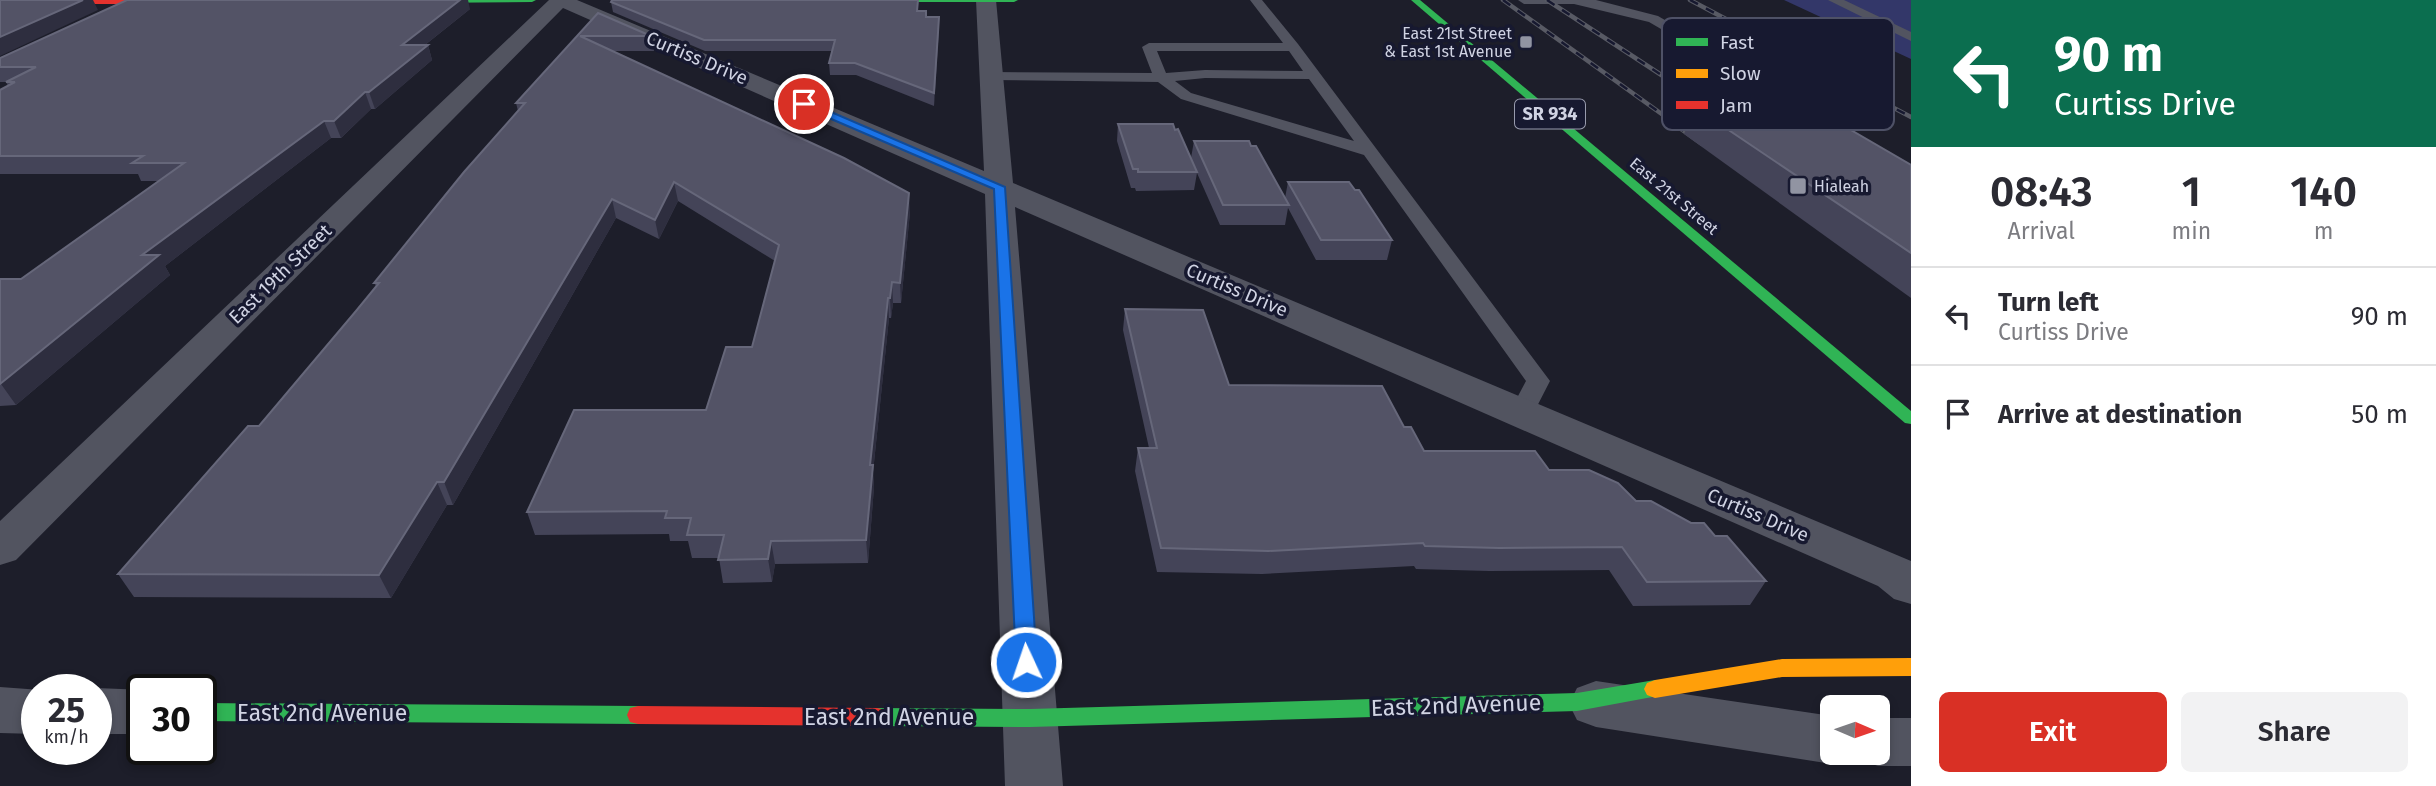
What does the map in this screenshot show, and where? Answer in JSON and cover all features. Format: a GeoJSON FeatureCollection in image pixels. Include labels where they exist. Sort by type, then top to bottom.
{"type":"FeatureCollection","features":[{"type":"Feature","properties":{"kind":"street"},"geometry":{"type":"LineString","coordinates":[[398,1],[532,0]]}},
{"type":"Feature","properties":{"kind":"street","name":"Curtiss Drive"},"geometry":{"type":"LineString","coordinates":[[561,0],[1895,574],[1911,586]]}},
{"type":"Feature","properties":{"kind":"street","name":"East 19th Street"},"geometry":{"type":"LineString","coordinates":[[0,548],[561,0]]}},
{"type":"Feature","properties":{"kind":"street"},"geometry":{"type":"LineString","coordinates":[[918,0],[1014,0]]}},
{"type":"Feature","properties":{"kind":"street"},"geometry":{"type":"LineString","coordinates":[[985,0],[999,187],[1034,786]]}},
{"type":"Feature","properties":{"kind":"street","name":"East 21st Street"},"geometry":{"type":"LineString","coordinates":[[1415,0],[1911,419]]}},
{"type":"Feature","properties":{"kind":"street"},"geometry":{"type":"LineString","coordinates":[[99,20],[139,1]]}},
{"type":"Feature","properties":{"kind":"street"},"geometry":{"type":"LineString","coordinates":[[0,2],[191,2]]}},
{"type":"Feature","properties":{"kind":"street","name":"East 2nd Avenue"},"geometry":{"type":"LineString","coordinates":[[217,712],[1030,718],[1577,702],[1782,668],[1911,667]]}},
{"type":"Feature","properties":{"kind":"street","name":"East 2nd Avenue"},"geometry":{"type":"LineString","coordinates":[[1577,702],[1820,738]]}},
{"type":"Feature","properties":{"kind":"street"},"geometry":{"type":"LineString","coordinates":[[0,710],[21,710]]}},
{"type":"Feature","properties":{"kind":"street"},"geometry":{"type":"LineString","coordinates":[[1890,742],[1911,742]]}},
{"type":"Feature","properties":{"kind":"lane"},"geometry":{"type":"LineString","coordinates":[[1256,0],[1538,381],[1522,413]]}},
{"type":"Feature","properties":{"kind":"lane"},"geometry":{"type":"LineString","coordinates":[[1524,0],[1622,0]]}},
{"type":"Feature","properties":{"kind":"lane"},"geometry":{"type":"LineString","coordinates":[[1574,0],[1653,19],[1662,24]]}},
{"type":"Feature","properties":{"kind":"lane"},"geometry":{"type":"LineString","coordinates":[[1834,0],[1871,18]]}},
{"type":"Feature","properties":{"kind":"lane"},"geometry":{"type":"LineString","coordinates":[[1894,29],[1911,37]]}},
{"type":"Feature","properties":{"kind":"lane"},"geometry":{"type":"LineString","coordinates":[[1293,47],[1149,47],[1161,78],[1186,96],[1368,151]]}},
{"type":"Feature","properties":{"kind":"lane"},"geometry":{"type":"LineString","coordinates":[[991,76],[1161,78],[1205,74],[1313,75]]}},
{"type":"Feature","properties":{"kind":"lane"},"geometry":{"type":"LineString","coordinates":[[1845,130],[1854,135]]}},
{"type":"Feature","properties":{"kind":"shaded area"},"geometry":{"type":"Polygon","coordinates":[[[1784,0],[1911,0],[1911,59],[1894,51],[1894,18],[1823,18],[1784,0]]]}},
{"type":"Feature","properties":{"kind":"building"},"geometry":{"type":"Polygon","coordinates":[[[0,0],[83,0],[0,37],[0,0]]]}},
{"type":"Feature","properties":{"kind":"building"},"geometry":{"type":"Polygon","coordinates":[[[127,0],[460,0],[402,45],[428,45],[369,92],[365,92],[334,121],[324,121],[142,255],[159,255],[0,384],[0,279],[21,279],[184,163],[132,163],[143,156],[0,156],[0,90],[15,82],[6,82],[36,67],[0,67],[0,58],[127,0]]]}},
{"type":"Feature","properties":{"kind":"building"},"geometry":{"type":"Polygon","coordinates":[[[918,0],[917,11],[926,11],[926,17],[939,17],[934,93],[855,63],[829,63],[835,40],[704,40],[611,2],[918,0]]]}},
{"type":"Feature","properties":{"kind":"building"},"geometry":{"type":"Polygon","coordinates":[[[598,13],[651,36],[580,36],[844,158],[909,193],[900,283],[892,282],[888,298],[870,465],[873,465],[866,540],[771,541],[768,559],[718,560],[724,535],[687,535],[691,518],[665,518],[667,511],[527,512],[574,410],[706,410],[726,347],[752,347],[779,245],[674,182],[655,220],[612,199],[444,482],[437,482],[379,575],[118,574],[248,426],[259,426],[379,283],[374,283],[464,172],[525,103],[516,103],[598,13]]]}},
{"type":"Feature","properties":{"kind":"building"},"geometry":{"type":"Polygon","coordinates":[[[1118,124],[1173,124],[1175,130],[1178,129],[1197,172],[1138,172],[1138,169],[1133,169],[1118,124]]]}},
{"type":"Feature","properties":{"kind":"building"},"geometry":{"type":"Polygon","coordinates":[[[1729,130],[1851,130],[1911,165],[1911,253],[1729,130]]]}},
{"type":"Feature","properties":{"kind":"building"},"geometry":{"type":"Polygon","coordinates":[[[1194,141],[1249,141],[1251,146],[1256,146],[1289,205],[1223,205],[1194,141]]]}},
{"type":"Feature","properties":{"kind":"building"},"geometry":{"type":"Polygon","coordinates":[[[1288,182],[1349,182],[1355,190],[1359,190],[1392,240],[1321,240],[1288,182]]]}},
{"type":"Feature","properties":{"kind":"building"},"geometry":{"type":"Polygon","coordinates":[[[1125,309],[1203,310],[1229,385],[1382,386],[1404,427],[1411,427],[1424,451],[1535,451],[1549,470],[1589,470],[1618,483],[1636,501],[1651,501],[1691,523],[1704,523],[1715,536],[1727,536],[1766,581],[1647,582],[1622,547],[1499,548],[1425,546],[1423,543],[1268,551],[1161,548],[1138,448],[1157,448],[1125,309]]]}},
{"type":"Feature","properties":{"kind":"railway"},"geometry":{"type":"LineString","coordinates":[[1503,0],[1662,114]]}},
{"type":"Feature","properties":{"kind":"railway"},"geometry":{"type":"LineString","coordinates":[[1547,0],[1662,75]]}},
{"type":"Feature","properties":{"kind":"railway"},"geometry":{"type":"LineString","coordinates":[[1690,0],[1724,18]]}},
{"type":"Feature","properties":{"kind":"railway"},"geometry":{"type":"LineString","coordinates":[[1894,108],[1911,117]]}},
{"type":"Feature","properties":{"kind":"railway"},"geometry":{"type":"LineString","coordinates":[[1684,130],[1702,143]]}},
{"type":"Feature","properties":{"kind":"traffic: fast"},"geometry":{"type":"LineString","coordinates":[[415,1],[532,0]]}},
{"type":"Feature","properties":{"kind":"traffic: fast"},"geometry":{"type":"LineString","coordinates":[[918,0],[1014,0]]}},
{"type":"Feature","properties":{"kind":"traffic: fast"},"geometry":{"type":"LineString","coordinates":[[1415,0],[1911,419]]}},
{"type":"Feature","properties":{"kind":"traffic: fast"},"geometry":{"type":"LineString","coordinates":[[877,717],[1030,718],[1577,702],[1655,689]]}},
{"type":"Feature","properties":{"kind":"traffic: fast"},"geometry":{"type":"LineString","coordinates":[[217,712],[638,715]]}},
{"type":"Feature","properties":{"kind":"traffic: slow"},"geometry":{"type":"LineString","coordinates":[[1655,689],[1782,668],[1911,667]]}},
{"type":"Feature","properties":{"kind":"traffic: jam"},"geometry":{"type":"LineString","coordinates":[[0,2],[173,2]]}},
{"type":"Feature","properties":{"kind":"traffic: jam"},"geometry":{"type":"LineString","coordinates":[[638,715],[877,717]]}},
{"type":"Feature","properties":{"kind":"place","name":"East 21st Street & East 1st Avenue"},"geometry":{"type":"Point","coordinates":[1526,42]}},
{"type":"Feature","properties":{"kind":"place","name":"Hialeah"},"geometry":{"type":"Point","coordinates":[1798,186]}},
{"type":"Feature","properties":{"kind":"route"},"geometry":{"type":"LineString","coordinates":[[804,104],[999,187],[1026,662]]}}]}
